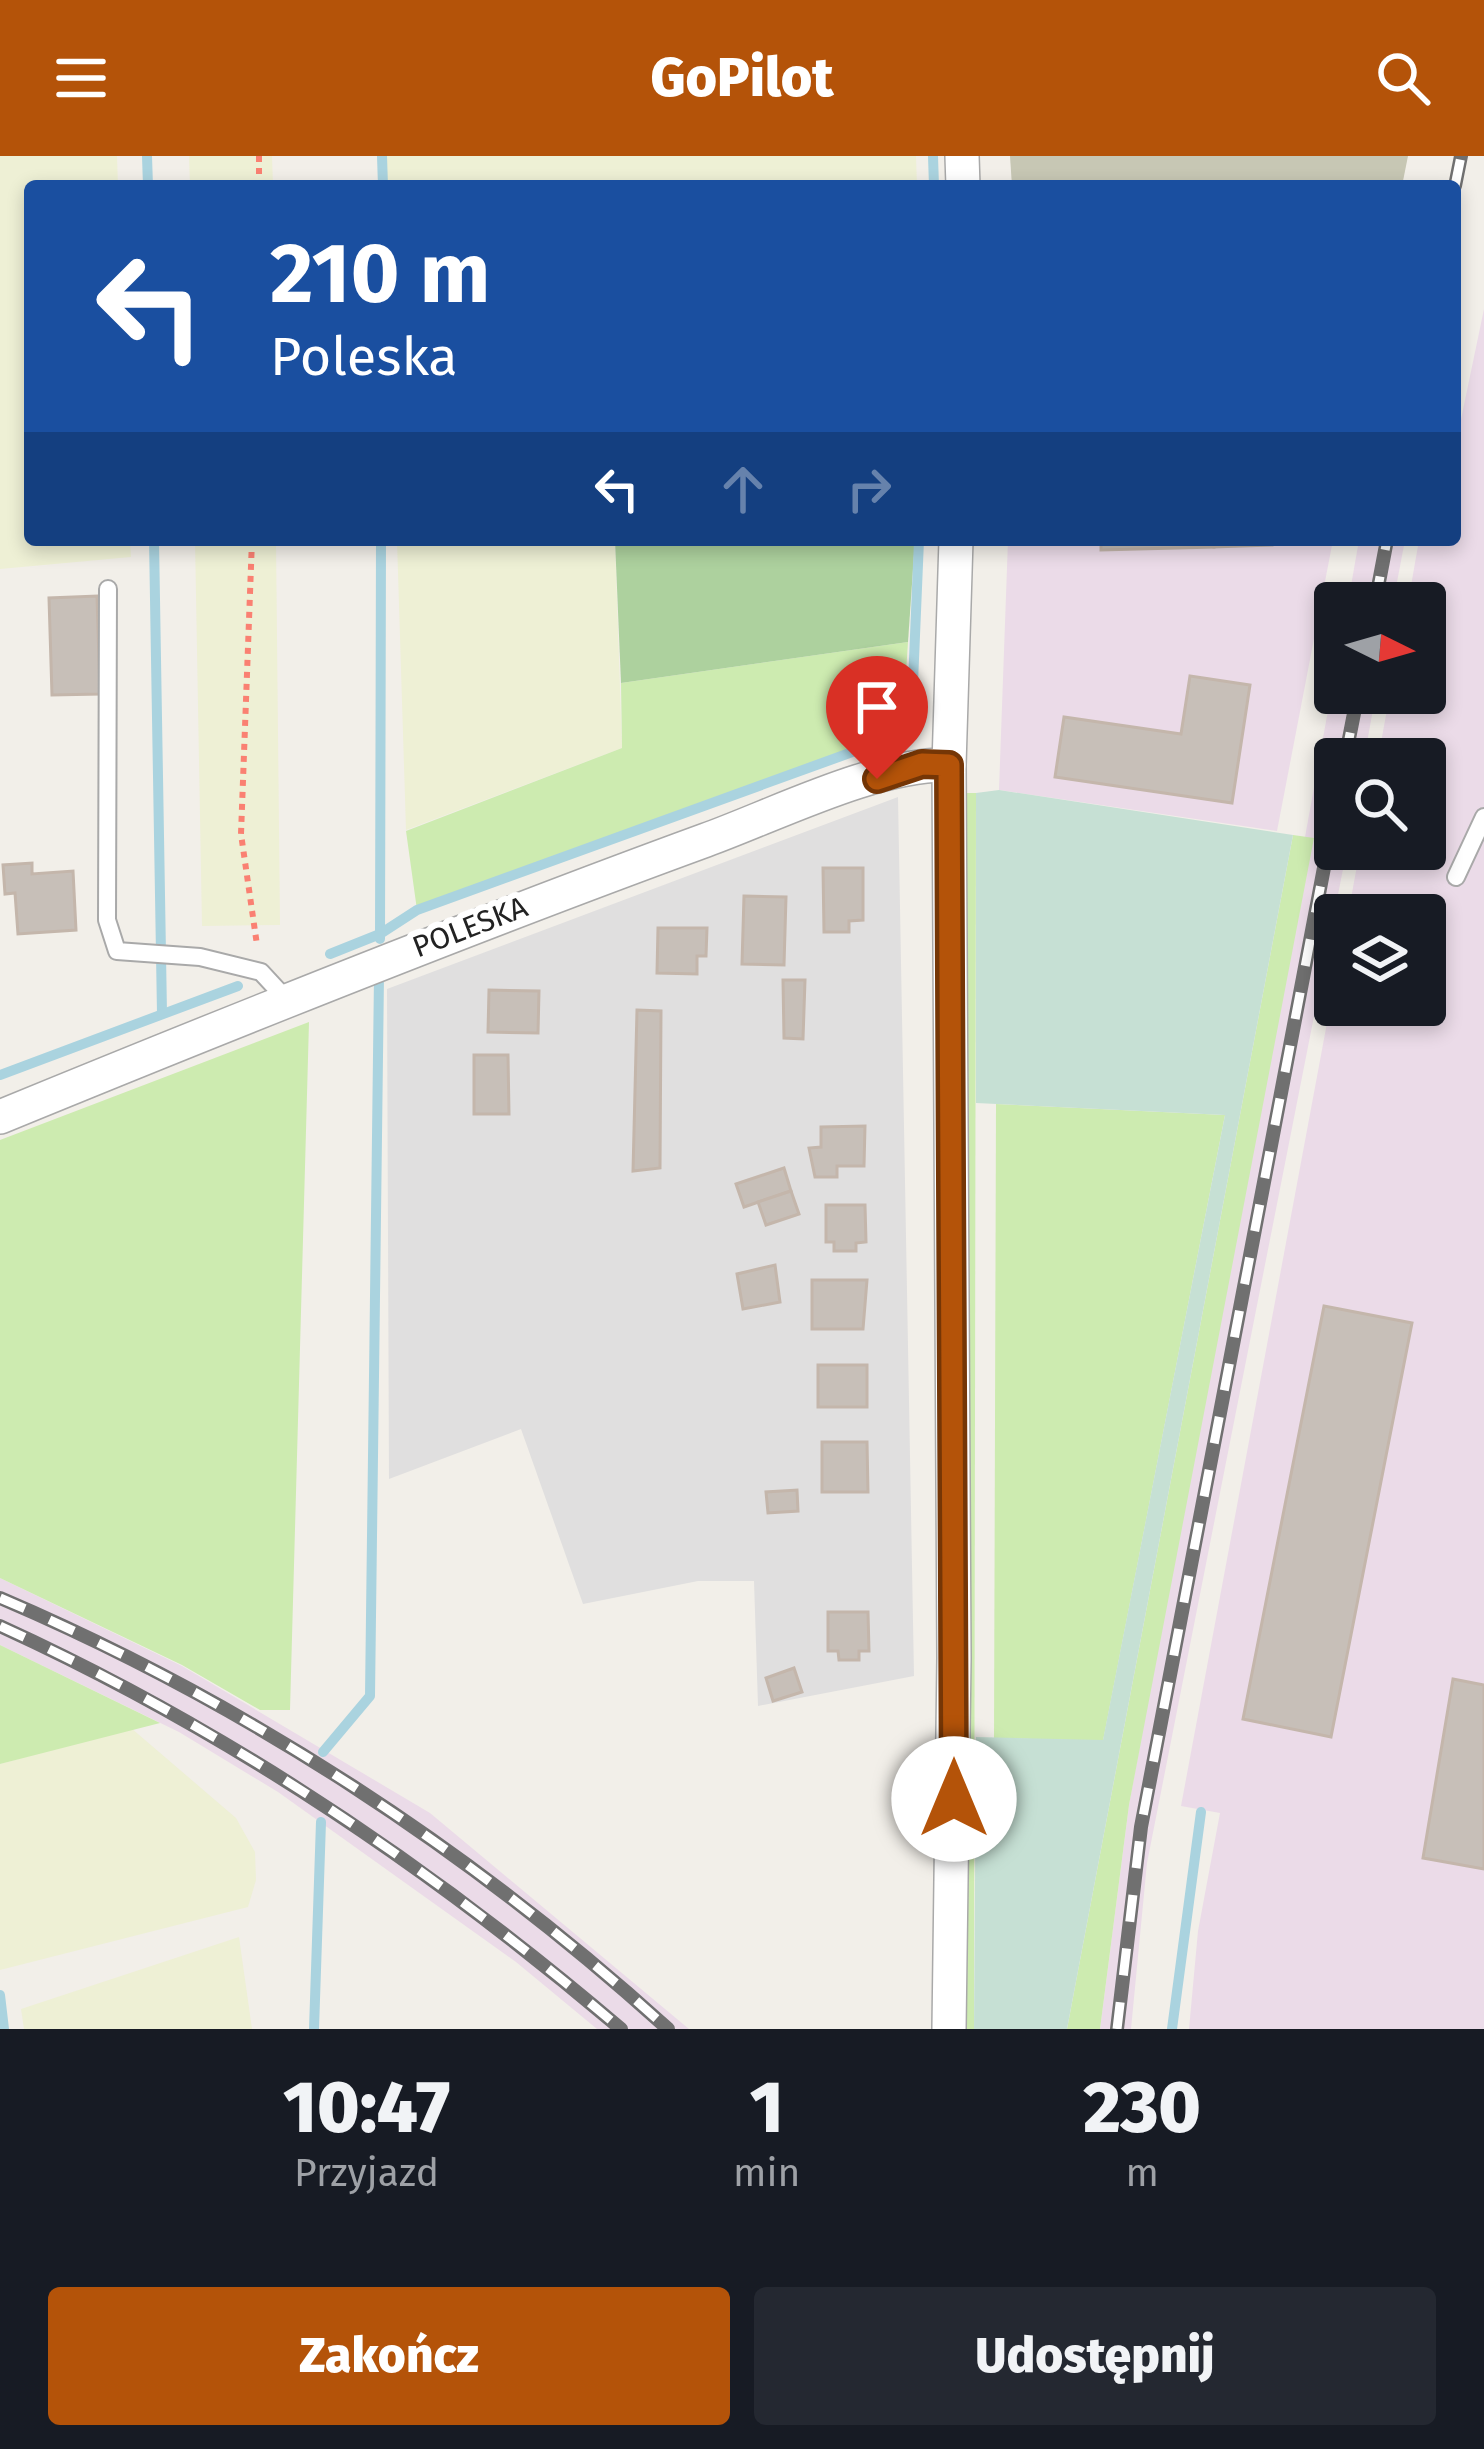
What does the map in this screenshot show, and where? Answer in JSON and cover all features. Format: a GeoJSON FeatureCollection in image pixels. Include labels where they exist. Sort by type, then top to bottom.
{"type":"FeatureCollection","features":[{"type":"Feature","properties":{"kind":"street"},"geometry":{"type":"LineString","coordinates":[[950,2029],[954,1635],[949,765],[956,546]]}},
{"type":"Feature","properties":{"kind":"street","name":"POLESKA"},"geometry":{"type":"LineString","coordinates":[[0,1117],[286,999],[842,790],[922,764],[949,765]]}},
{"type":"Feature","properties":{"kind":"lane"},"geometry":{"type":"LineString","coordinates":[[108,589],[107,920],[117,951],[200,957],[261,972],[286,999]]}},
{"type":"Feature","properties":{"kind":"lane"},"geometry":{"type":"LineString","coordinates":[[1456,877],[1484,817]]}},
{"type":"Feature","properties":{"kind":"path"},"geometry":{"type":"LineString","coordinates":[[252,546],[241,835],[261,972]]}},
{"type":"Feature","properties":{"kind":"shaded area"},"geometry":{"type":"Polygon","coordinates":[[[0,156],[117,156],[118,180],[24,180],[24,546],[130,546],[131,557],[0,569],[0,156]]]}},
{"type":"Feature","properties":{"kind":"shaded area"},"geometry":{"type":"Polygon","coordinates":[[[189,156],[272,156],[273,180],[190,180],[189,156]]]}},
{"type":"Feature","properties":{"kind":"shaded area"},"geometry":{"type":"Polygon","coordinates":[[[385,156],[916,156],[917,180],[386,180],[385,156]]]}},
{"type":"Feature","properties":{"kind":"shaded area"},"geometry":{"type":"Polygon","coordinates":[[[1010,156],[1408,156],[1403,180],[1012,180],[1010,156]]]}},
{"type":"Feature","properties":{"kind":"shaded area"},"geometry":{"type":"Polygon","coordinates":[[[1484,309],[1484,2029],[1189,2029],[1198,1931],[1220,1813],[1181,1806],[1326,1026],[1446,1026],[1446,894],[1352,894],[1356,870],[1446,870],[1446,738],[1382,738],[1386,714],[1446,714],[1446,582],[1412,582],[1418,546],[1461,546],[1461,419],[1484,309]]]}},
{"type":"Feature","properties":{"kind":"shaded area"},"geometry":{"type":"Polygon","coordinates":[[[195,546],[276,546],[280,925],[202,926],[195,546]]]}},
{"type":"Feature","properties":{"kind":"shaded area"},"geometry":{"type":"Polygon","coordinates":[[[397,546],[615,546],[622,748],[406,830],[397,546]]]}},
{"type":"Feature","properties":{"kind":"shaded area"},"geometry":{"type":"Polygon","coordinates":[[[1008,546],[1332,546],[1325,582],[1314,582],[1314,639],[1277,831],[999,790],[1008,546]]]}},
{"type":"Feature","properties":{"kind":"shaded area"},"geometry":{"type":"Polygon","coordinates":[[[1358,546],[1404,546],[1397,582],[1352,582],[1358,546]]]}},
{"type":"Feature","properties":{"kind":"shaded area"},"geometry":{"type":"Polygon","coordinates":[[[1327,714],[1372,714],[1368,738],[1323,738],[1327,714]]]}},
{"type":"Feature","properties":{"kind":"shaded area"},"geometry":{"type":"Polygon","coordinates":[[[1314,788],[1314,870],[1343,870],[1338,894],[1314,894],[1314,1016],[1147,1863],[1131,2029],[1100,2029],[1129,1805],[1314,788]]]}},
{"type":"Feature","properties":{"kind":"shaded area"},"geometry":{"type":"Polygon","coordinates":[[[999,790],[1293,835],[1067,2029],[974,2029],[976,1737],[1103,1740],[1225,1115],[976,1103],[976,793],[999,790]]]}},
{"type":"Feature","properties":{"kind":"shaded area"},"geometry":{"type":"Polygon","coordinates":[[[898,797],[914,1676],[758,1706],[754,1581],[698,1581],[583,1604],[521,1429],[389,1479],[387,989],[898,797]]]}},
{"type":"Feature","properties":{"kind":"shaded area"},"geometry":{"type":"Polygon","coordinates":[[[0,1578],[182,1666],[430,1813],[689,2029],[597,2029],[516,1962],[278,1792],[179,1732],[0,1645],[0,1578]]]}},
{"type":"Feature","properties":{"kind":"shaded area"},"geometry":{"type":"Polygon","coordinates":[[[131,1728],[236,1818],[255,1852],[256,1880],[248,1907],[0,1970],[0,1764],[131,1728]]]}},
{"type":"Feature","properties":{"kind":"shaded area"},"geometry":{"type":"Polygon","coordinates":[[[239,1937],[252,2029],[24,2029],[21,2009],[239,1937]]]}},
{"type":"Feature","properties":{"kind":"green space"},"geometry":{"type":"Polygon","coordinates":[[[615,546],[915,546],[908,642],[621,683],[615,546]]]}},
{"type":"Feature","properties":{"kind":"green space"},"geometry":{"type":"Polygon","coordinates":[[[908,642],[902,734],[417,910],[406,831],[622,748],[621,683],[908,642]]]}},
{"type":"Feature","properties":{"kind":"green space"},"geometry":{"type":"Polygon","coordinates":[[[964,793],[976,793],[974,2029],[963,2029],[964,793]]]}},
{"type":"Feature","properties":{"kind":"green space"},"geometry":{"type":"Polygon","coordinates":[[[1293,835],[1314,838],[1129,1805],[1100,2029],[1067,2029],[1293,835]]]}},
{"type":"Feature","properties":{"kind":"green space"},"geometry":{"type":"Polygon","coordinates":[[[309,1022],[290,1710],[260,1710],[182,1665],[0,1578],[0,1140],[309,1022]]]}},
{"type":"Feature","properties":{"kind":"green space"},"geometry":{"type":"Polygon","coordinates":[[[996,1104],[1225,1115],[1103,1741],[994,1738],[996,1104]]]}},
{"type":"Feature","properties":{"kind":"green space"},"geometry":{"type":"Polygon","coordinates":[[[0,1645],[160,1723],[0,1764],[0,1645]]]}},
{"type":"Feature","properties":{"kind":"building"},"geometry":{"type":"Polygon","coordinates":[[[1101,546],[1214,546],[1214,547],[1101,550],[1101,546]]]}},
{"type":"Feature","properties":{"kind":"building"},"geometry":{"type":"Polygon","coordinates":[[[97,596],[100,694],[52,695],[49,598],[97,596]]]}},
{"type":"Feature","properties":{"kind":"building"},"geometry":{"type":"Polygon","coordinates":[[[1190,676],[1250,685],[1232,803],[1055,777],[1064,717],[1181,734],[1190,676]]]}},
{"type":"Feature","properties":{"kind":"building"},"geometry":{"type":"Polygon","coordinates":[[[32,863],[32,874],[73,871],[76,930],[18,934],[15,893],[5,894],[3,865],[32,863]]]}},
{"type":"Feature","properties":{"kind":"building"},"geometry":{"type":"Polygon","coordinates":[[[823,868],[863,868],[863,920],[849,921],[849,932],[824,932],[823,868]]]}},
{"type":"Feature","properties":{"kind":"building"},"geometry":{"type":"Polygon","coordinates":[[[744,896],[786,897],[784,965],[742,964],[744,896]]]}},
{"type":"Feature","properties":{"kind":"building"},"geometry":{"type":"Polygon","coordinates":[[[658,928],[707,928],[706,956],[697,956],[697,974],[657,973],[658,928]]]}},
{"type":"Feature","properties":{"kind":"building"},"geometry":{"type":"Polygon","coordinates":[[[783,980],[805,980],[803,1039],[784,1038],[783,980]]]}},
{"type":"Feature","properties":{"kind":"building"},"geometry":{"type":"Polygon","coordinates":[[[489,990],[539,991],[538,1033],[488,1032],[489,990]]]}},
{"type":"Feature","properties":{"kind":"building"},"geometry":{"type":"Polygon","coordinates":[[[637,1010],[661,1011],[660,1168],[633,1171],[637,1010]]]}},
{"type":"Feature","properties":{"kind":"building"},"geometry":{"type":"Polygon","coordinates":[[[474,1055],[508,1055],[509,1114],[474,1114],[474,1055]]]}},
{"type":"Feature","properties":{"kind":"building"},"geometry":{"type":"Polygon","coordinates":[[[865,1126],[864,1166],[837,1166],[837,1177],[815,1177],[809,1148],[821,1147],[821,1127],[865,1126]]]}},
{"type":"Feature","properties":{"kind":"building"},"geometry":{"type":"Polygon","coordinates":[[[784,1168],[791,1191],[744,1207],[736,1184],[784,1168]]]}},
{"type":"Feature","properties":{"kind":"building"},"geometry":{"type":"Polygon","coordinates":[[[791,1191],[799,1214],[766,1225],[758,1202],[791,1191]]]}},
{"type":"Feature","properties":{"kind":"building"},"geometry":{"type":"Polygon","coordinates":[[[826,1205],[865,1205],[866,1242],[856,1243],[856,1251],[834,1251],[834,1242],[826,1242],[826,1205]]]}},
{"type":"Feature","properties":{"kind":"building"},"geometry":{"type":"Polygon","coordinates":[[[775,1265],[780,1302],[743,1309],[737,1274],[775,1265]]]}},
{"type":"Feature","properties":{"kind":"building"},"geometry":{"type":"Polygon","coordinates":[[[812,1280],[867,1280],[863,1329],[812,1329],[812,1280]]]}},
{"type":"Feature","properties":{"kind":"building"},"geometry":{"type":"Polygon","coordinates":[[[1324,1306],[1412,1323],[1331,1737],[1243,1719],[1324,1306]]]}},
{"type":"Feature","properties":{"kind":"building"},"geometry":{"type":"Polygon","coordinates":[[[818,1365],[867,1365],[867,1407],[818,1407],[818,1365]]]}},
{"type":"Feature","properties":{"kind":"building"},"geometry":{"type":"Polygon","coordinates":[[[822,1442],[867,1442],[868,1492],[822,1492],[822,1442]]]}},
{"type":"Feature","properties":{"kind":"building"},"geometry":{"type":"Polygon","coordinates":[[[797,1490],[798,1511],[768,1513],[766,1492],[797,1490]]]}},
{"type":"Feature","properties":{"kind":"building"},"geometry":{"type":"Polygon","coordinates":[[[828,1612],[868,1612],[869,1651],[859,1651],[859,1660],[839,1660],[838,1651],[828,1651],[828,1612]]]}},
{"type":"Feature","properties":{"kind":"building"},"geometry":{"type":"Polygon","coordinates":[[[794,1668],[802,1692],[773,1701],[766,1678],[794,1668]]]}},
{"type":"Feature","properties":{"kind":"building"},"geometry":{"type":"Polygon","coordinates":[[[1453,1679],[1484,1685],[1484,1869],[1423,1858],[1453,1679]]]}},
{"type":"Feature","properties":{"kind":"waterway"},"geometry":{"type":"LineString","coordinates":[[147,156],[148,180]]}},
{"type":"Feature","properties":{"kind":"waterway"},"geometry":{"type":"LineString","coordinates":[[382,156],[383,180]]}},
{"type":"Feature","properties":{"kind":"waterway"},"geometry":{"type":"LineString","coordinates":[[933,156],[934,180]]}},
{"type":"Feature","properties":{"kind":"waterway"},"geometry":{"type":"LineString","coordinates":[[154,546],[162,1013]]}},
{"type":"Feature","properties":{"kind":"waterway"},"geometry":{"type":"LineString","coordinates":[[380,939],[381,546]]}},
{"type":"Feature","properties":{"kind":"waterway"},"geometry":{"type":"LineString","coordinates":[[330,954],[380,934],[417,910],[902,734],[913,683],[919,546]]}},
{"type":"Feature","properties":{"kind":"waterway"},"geometry":{"type":"LineString","coordinates":[[323,1752],[370,1696],[379,976]]}},
{"type":"Feature","properties":{"kind":"waterway"},"geometry":{"type":"LineString","coordinates":[[0,1075],[238,986]]}},
{"type":"Feature","properties":{"kind":"waterway"},"geometry":{"type":"LineString","coordinates":[[1172,2029],[1201,1812]]}},
{"type":"Feature","properties":{"kind":"waterway"},"geometry":{"type":"LineString","coordinates":[[314,2029],[321,1822]]}},
{"type":"Feature","properties":{"kind":"waterway"},"geometry":{"type":"LineString","coordinates":[[0,1995],[4,2029]]}},
{"type":"Feature","properties":{"kind":"railway"},"geometry":{"type":"LineString","coordinates":[[1456,180],[1461,156]]}},
{"type":"Feature","properties":{"kind":"railway"},"geometry":{"type":"LineString","coordinates":[[1379,582],[1386,546]]}},
{"type":"Feature","properties":{"kind":"railway"},"geometry":{"type":"LineString","coordinates":[[1349,738],[1354,714]]}},
{"type":"Feature","properties":{"kind":"railway"},"geometry":{"type":"LineString","coordinates":[[1117,2029],[1141,1827],[1324,870]]}},
{"type":"Feature","properties":{"kind":"railway"},"geometry":{"type":"LineString","coordinates":[[0,1598],[180,1684],[352,1786],[515,1901],[668,2029]]}},
{"type":"Feature","properties":{"kind":"railway"},"geometry":{"type":"LineString","coordinates":[[0,1626],[166,1710],[325,1806],[476,1912],[621,2029]]}},
{"type":"Feature","properties":{"kind":"route"},"geometry":{"type":"LineString","coordinates":[[877,779],[922,764],[949,765],[954,1799]]}}]}
